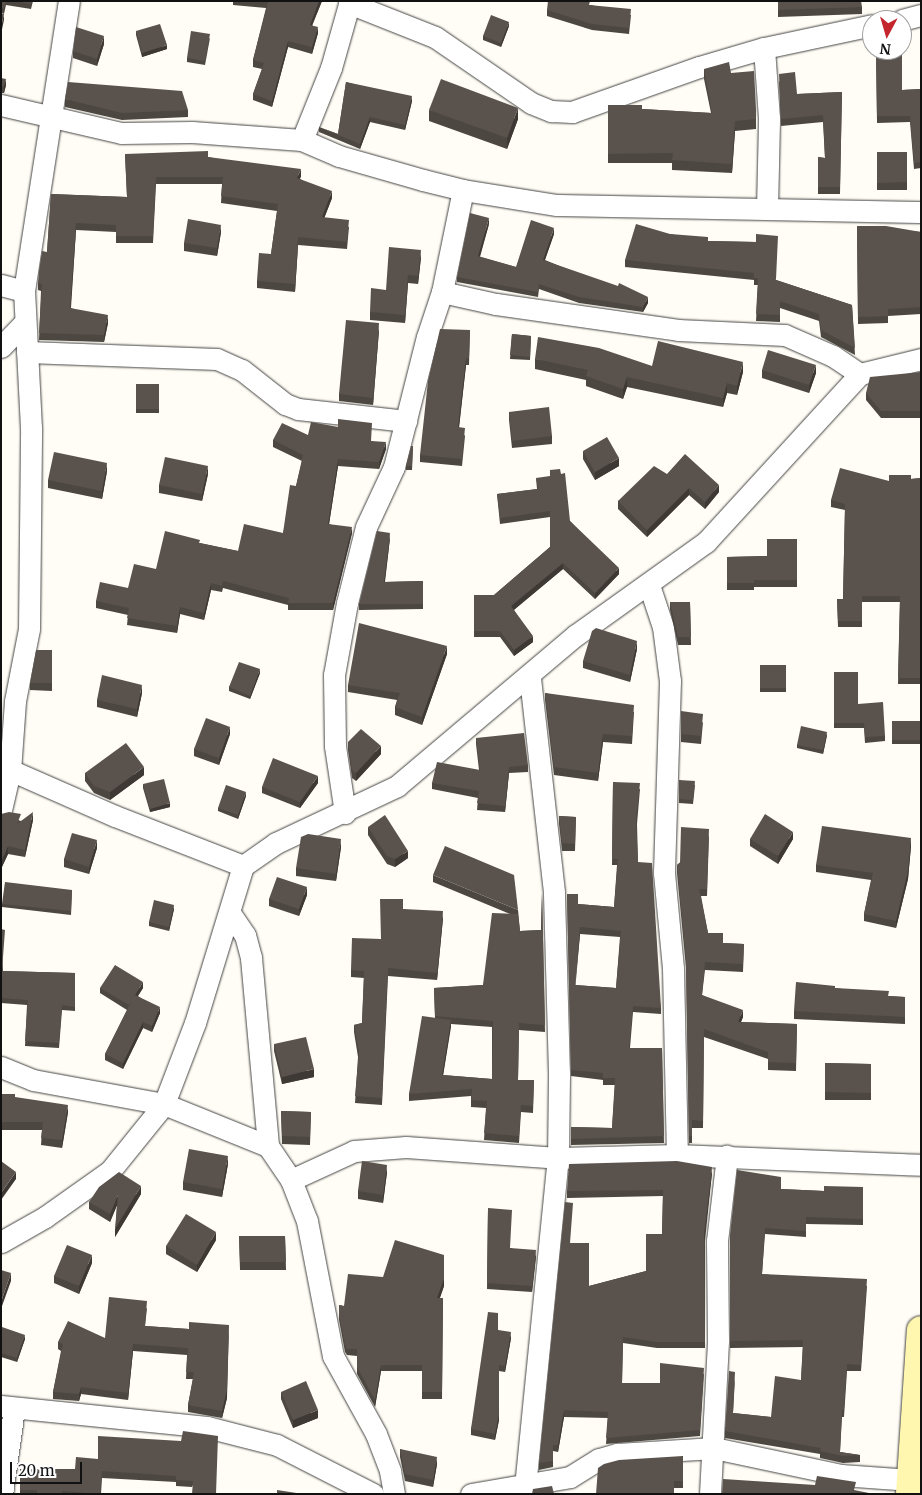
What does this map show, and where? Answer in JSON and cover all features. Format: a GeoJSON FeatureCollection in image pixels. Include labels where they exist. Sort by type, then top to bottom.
{"type":"FeatureCollection","features":[{"type":"Feature","properties":{"kind":"street"},"geometry":{"type":"LineString","coordinates":[[1,810],[15,701],[29,629],[31,428],[24,291],[69,1]]}},
{"type":"Feature","properties":{"kind":"street"},"geometry":{"type":"LineString","coordinates":[[302,140],[332,68],[349,2],[435,37],[531,103],[551,111],[572,112],[699,67],[764,48],[862,27]]}},
{"type":"Feature","properties":{"kind":"street"},"geometry":{"type":"LineString","coordinates":[[764,48],[770,118],[767,209]]}},
{"type":"Feature","properties":{"kind":"street"},"geometry":{"type":"LineString","coordinates":[[1,105],[50,118],[121,133],[192,132],[302,140],[339,156],[463,190],[557,204],[921,212]]}},
{"type":"Feature","properties":{"kind":"street"},"geometry":{"type":"LineString","coordinates":[[345,813],[335,746],[334,675],[366,527],[394,467],[427,337],[442,292],[463,190]]}},
{"type":"Feature","properties":{"kind":"street"},"geometry":{"type":"LineString","coordinates":[[1,285],[24,291]]}},
{"type":"Feature","properties":{"kind":"street"},"geometry":{"type":"LineString","coordinates":[[442,292],[496,304],[678,330],[785,335],[833,356],[860,374]]}},
{"type":"Feature","properties":{"kind":"street"},"geometry":{"type":"LineString","coordinates":[[1,347],[25,322]]}},
{"type":"Feature","properties":{"kind":"street"},"geometry":{"type":"LineString","coordinates":[[27,352],[217,360],[242,370],[285,404],[298,409],[406,421]]}},
{"type":"Feature","properties":{"kind":"street"},"geometry":{"type":"LineString","coordinates":[[1,1242],[45,1217],[110,1171],[164,1104],[230,913],[243,866],[276,843],[345,813],[397,786],[530,677],[576,635],[649,585],[706,542],[860,374],[921,359]]}},
{"type":"Feature","properties":{"kind":"street"},"geometry":{"type":"LineString","coordinates":[[649,585],[663,627],[670,681],[664,872],[673,968],[677,1155]]}},
{"type":"Feature","properties":{"kind":"street"},"geometry":{"type":"LineString","coordinates":[[525,1487],[558,1158],[554,892],[530,677]]}},
{"type":"Feature","properties":{"kind":"street"},"geometry":{"type":"LineString","coordinates":[[6,768],[115,816],[243,866]]}},
{"type":"Feature","properties":{"kind":"street"},"geometry":{"type":"LineString","coordinates":[[230,913],[245,935],[252,958],[268,1146],[291,1180],[307,1221],[333,1356],[376,1434],[390,1471],[394,1494]]}},
{"type":"Feature","properties":{"kind":"street"},"geometry":{"type":"LineString","coordinates":[[1,1067],[33,1080],[164,1104],[268,1146]]}},
{"type":"Feature","properties":{"kind":"street"},"geometry":{"type":"LineString","coordinates":[[291,1180],[326,1162],[363,1151],[406,1147],[558,1158],[677,1155],[727,1156],[921,1166]]}},
{"type":"Feature","properties":{"kind":"street"},"geometry":{"type":"LineString","coordinates":[[710,1494],[714,1448],[717,1241],[727,1156]]}},
{"type":"Feature","properties":{"kind":"street"},"geometry":{"type":"LineString","coordinates":[[471,1494],[525,1487],[570,1477],[600,1459],[617,1454],[714,1448],[841,1475],[910,1487],[921,1330]]}},
{"type":"Feature","properties":{"kind":"street"},"geometry":{"type":"LineString","coordinates":[[2,1494],[8,1408],[207,1428],[277,1445],[373,1494]]}},
{"type":"Feature","properties":{"kind":"building"},"geometry":{"type":"Polygon","coordinates":[[[1,1],[6,1],[4,9],[1,7],[1,1]]]}},
{"type":"Feature","properties":{"kind":"building"},"geometry":{"type":"Polygon","coordinates":[[[13,1],[32,1],[31,4],[13,1]]]}},
{"type":"Feature","properties":{"kind":"building"},"geometry":{"type":"Polygon","coordinates":[[[263,1],[319,1],[310,25],[318,27],[312,47],[288,41],[272,101],[253,94],[264,63],[253,60],[268,2],[263,1]]]}},
{"type":"Feature","properties":{"kind":"building"},"geometry":{"type":"Polygon","coordinates":[[[548,1],[590,1],[589,5],[631,9],[629,28],[592,24],[547,10],[548,1]]]}},
{"type":"Feature","properties":{"kind":"building"},"geometry":{"type":"Polygon","coordinates":[[[778,1],[861,1],[862,7],[778,10],[778,1]]]}},
{"type":"Feature","properties":{"kind":"building"},"geometry":{"type":"Polygon","coordinates":[[[1,13],[4,14],[1,27],[1,13]]]}},
{"type":"Feature","properties":{"kind":"building"},"geometry":{"type":"Polygon","coordinates":[[[491,15],[509,22],[501,43],[483,36],[491,15]]]}},
{"type":"Feature","properties":{"kind":"building"},"geometry":{"type":"Polygon","coordinates":[[[160,24],[167,45],[142,53],[136,31],[160,24]]]}},
{"type":"Feature","properties":{"kind":"building"},"geometry":{"type":"Polygon","coordinates":[[[76,27],[104,36],[97,59],[73,51],[76,27]]]}},
{"type":"Feature","properties":{"kind":"building"},"geometry":{"type":"Polygon","coordinates":[[[191,31],[210,34],[205,61],[187,58],[191,31]]]}},
{"type":"Feature","properties":{"kind":"building"},"geometry":{"type":"Polygon","coordinates":[[[876,60],[902,60],[902,90],[921,89],[921,162],[914,163],[910,116],[877,116],[876,60]]]}},
{"type":"Feature","properties":{"kind":"building"},"geometry":{"type":"Polygon","coordinates":[[[729,62],[731,73],[754,71],[756,109],[756,119],[735,121],[732,164],[672,160],[673,153],[608,154],[608,105],[642,105],[642,109],[712,113],[704,69],[729,62]]]}},
{"type":"Feature","properties":{"kind":"building"},"geometry":{"type":"Polygon","coordinates":[[[795,72],[797,94],[842,92],[840,187],[818,187],[818,157],[825,158],[823,115],[781,119],[779,74],[795,72]]]}},
{"type":"Feature","properties":{"kind":"building"},"geometry":{"type":"Polygon","coordinates":[[[1,78],[6,79],[4,86],[1,87],[1,78]]]}},
{"type":"Feature","properties":{"kind":"building"},"geometry":{"type":"Polygon","coordinates":[[[441,79],[518,108],[507,138],[429,110],[441,79]]]}},
{"type":"Feature","properties":{"kind":"building"},"geometry":{"type":"Polygon","coordinates":[[[68,82],[182,91],[188,110],[122,113],[65,99],[68,82]]]}},
{"type":"Feature","properties":{"kind":"building"},"geometry":{"type":"Polygon","coordinates":[[[346,82],[412,96],[405,125],[370,117],[360,144],[319,127],[338,134],[346,82]]]}},
{"type":"Feature","properties":{"kind":"building"},"geometry":{"type":"Polygon","coordinates":[[[208,151],[208,157],[301,169],[297,178],[332,191],[322,217],[349,220],[347,242],[298,237],[295,284],[257,281],[259,253],[271,254],[278,204],[221,196],[223,177],[156,177],[153,236],[116,236],[116,225],[76,223],[70,308],[108,315],[104,335],[39,333],[42,284],[38,283],[39,271],[42,251],[47,252],[51,194],[127,197],[125,154],[208,151]]]}},
{"type":"Feature","properties":{"kind":"building"},"geometry":{"type":"Polygon","coordinates":[[[877,152],[907,152],[907,182],[877,183],[877,152]]]}},
{"type":"Feature","properties":{"kind":"building"},"geometry":{"type":"Polygon","coordinates":[[[470,213],[489,218],[478,256],[516,267],[531,220],[554,228],[543,260],[618,286],[619,283],[648,297],[643,307],[579,297],[539,284],[538,292],[457,277],[470,213]]]}},
{"type":"Feature","properties":{"kind":"building"},"geometry":{"type":"Polygon","coordinates":[[[188,219],[221,225],[217,248],[184,243],[188,219]]]}},
{"type":"Feature","properties":{"kind":"building"},"geometry":{"type":"Polygon","coordinates":[[[636,224],[670,234],[708,237],[708,241],[756,242],[756,234],[778,236],[776,279],[773,279],[852,305],[855,348],[821,330],[819,314],[780,301],[780,315],[756,314],[758,278],[754,278],[754,273],[625,260],[636,224]]]}},
{"type":"Feature","properties":{"kind":"building"},"geometry":{"type":"Polygon","coordinates":[[[857,226],[886,226],[921,232],[921,307],[888,309],[888,316],[858,317],[857,226]]]}},
{"type":"Feature","properties":{"kind":"building"},"geometry":{"type":"Polygon","coordinates":[[[389,247],[421,250],[418,276],[408,275],[405,315],[370,312],[371,288],[386,290],[389,247]]]}},
{"type":"Feature","properties":{"kind":"building"},"geometry":{"type":"Polygon","coordinates":[[[346,320],[379,323],[373,398],[339,394],[346,320]]]}},
{"type":"Feature","properties":{"kind":"building"},"geometry":{"type":"Polygon","coordinates":[[[440,329],[470,330],[469,358],[466,358],[458,427],[465,428],[462,459],[420,455],[428,381],[440,329]]]}},
{"type":"Feature","properties":{"kind":"building"},"geometry":{"type":"Polygon","coordinates":[[[512,334],[531,336],[530,357],[510,355],[512,334]]]}},
{"type":"Feature","properties":{"kind":"building"},"geometry":{"type":"Polygon","coordinates":[[[538,337],[599,348],[652,366],[658,341],[743,362],[737,386],[727,383],[723,398],[627,377],[623,389],[586,376],[588,370],[535,359],[538,337]]]}},
{"type":"Feature","properties":{"kind":"building"},"geometry":{"type":"Polygon","coordinates":[[[768,350],[816,365],[809,385],[762,370],[768,350]]]}},
{"type":"Feature","properties":{"kind":"building"},"geometry":{"type":"Polygon","coordinates":[[[921,372],[921,411],[881,411],[866,393],[870,377],[921,372]]]}},
{"type":"Feature","properties":{"kind":"building"},"geometry":{"type":"Polygon","coordinates":[[[136,384],[159,384],[159,409],[136,409],[136,384]]]}},
{"type":"Feature","properties":{"kind":"building"},"geometry":{"type":"Polygon","coordinates":[[[549,407],[552,436],[512,441],[509,412],[549,407]]]}},
{"type":"Feature","properties":{"kind":"building"},"geometry":{"type":"Polygon","coordinates":[[[338,419],[372,423],[371,441],[386,442],[379,462],[338,459],[328,524],[352,527],[333,603],[288,603],[289,598],[223,581],[222,586],[211,583],[204,613],[180,607],[177,626],[127,618],[129,608],[96,601],[100,582],[128,588],[134,564],[156,569],[165,531],[200,540],[199,543],[238,551],[244,524],[283,533],[290,485],[296,486],[303,455],[273,440],[282,423],[308,435],[311,422],[338,427],[338,419]]]}},
{"type":"Feature","properties":{"kind":"building"},"geometry":{"type":"Polygon","coordinates":[[[607,437],[619,458],[595,472],[583,451],[607,437]]]}},
{"type":"Feature","properties":{"kind":"building"},"geometry":{"type":"Polygon","coordinates":[[[411,446],[413,446],[412,466],[406,466],[411,446]]]}},
{"type":"Feature","properties":{"kind":"building"},"geometry":{"type":"Polygon","coordinates":[[[54,452],[107,463],[102,491],[48,480],[54,452]]]}},
{"type":"Feature","properties":{"kind":"building"},"geometry":{"type":"Polygon","coordinates":[[[685,454],[719,485],[705,502],[689,488],[647,530],[618,501],[654,466],[667,474],[685,454]]]}},
{"type":"Feature","properties":{"kind":"building"},"geometry":{"type":"Polygon","coordinates":[[[165,457],[208,466],[202,494],[159,485],[165,457]]]}},
{"type":"Feature","properties":{"kind":"building"},"geometry":{"type":"Polygon","coordinates":[[[840,468],[889,481],[889,475],[911,475],[911,479],[921,478],[921,678],[898,678],[900,596],[862,596],[862,621],[838,621],[837,599],[843,599],[845,504],[831,500],[840,468]]]}},
{"type":"Feature","properties":{"kind":"building"},"geometry":{"type":"Polygon","coordinates":[[[560,469],[561,474],[565,473],[570,521],[619,568],[595,593],[563,563],[511,606],[533,636],[514,650],[500,631],[474,631],[474,595],[494,595],[550,547],[550,511],[500,518],[497,494],[538,489],[536,478],[550,476],[550,470],[560,469]]]}},
{"type":"Feature","properties":{"kind":"building"},"geometry":{"type":"Polygon","coordinates":[[[377,531],[390,533],[384,582],[423,581],[423,604],[359,604],[377,531]]]}},
{"type":"Feature","properties":{"kind":"building"},"geometry":{"type":"Polygon","coordinates":[[[767,539],[797,539],[797,580],[754,580],[754,583],[727,583],[727,557],[767,556],[767,539]]]}},
{"type":"Feature","properties":{"kind":"building"},"geometry":{"type":"Polygon","coordinates":[[[670,602],[690,602],[691,637],[678,637],[670,602]]]}},
{"type":"Feature","properties":{"kind":"building"},"geometry":{"type":"Polygon","coordinates":[[[359,623],[447,646],[422,717],[395,707],[400,693],[348,685],[359,623]]]}},
{"type":"Feature","properties":{"kind":"building"},"geometry":{"type":"Polygon","coordinates":[[[596,628],[637,641],[630,675],[583,661],[592,631],[596,628]]]}},
{"type":"Feature","properties":{"kind":"building"},"geometry":{"type":"Polygon","coordinates":[[[36,650],[52,650],[52,683],[30,683],[36,650]]]}},
{"type":"Feature","properties":{"kind":"building"},"geometry":{"type":"Polygon","coordinates":[[[239,662],[260,669],[250,696],[229,687],[239,662]]]}},
{"type":"Feature","properties":{"kind":"building"},"geometry":{"type":"Polygon","coordinates":[[[760,665],[786,665],[786,688],[760,688],[760,665]]]}},
{"type":"Feature","properties":{"kind":"building"},"geometry":{"type":"Polygon","coordinates":[[[834,672],[858,672],[858,704],[883,702],[885,736],[865,737],[864,723],[834,723],[834,672]]]}},
{"type":"Feature","properties":{"kind":"building"},"geometry":{"type":"Polygon","coordinates":[[[102,675],[142,685],[137,709],[97,700],[102,675]]]}},
{"type":"Feature","properties":{"kind":"building"},"geometry":{"type":"Polygon","coordinates":[[[545,693],[634,705],[632,736],[603,734],[598,773],[554,767],[545,693]]]}},
{"type":"Feature","properties":{"kind":"building"},"geometry":{"type":"Polygon","coordinates":[[[681,711],[703,714],[701,736],[681,734],[681,711]]]}},
{"type":"Feature","properties":{"kind":"building"},"geometry":{"type":"Polygon","coordinates":[[[206,718],[230,727],[219,758],[194,749],[206,718]]]}},
{"type":"Feature","properties":{"kind":"building"},"geometry":{"type":"Polygon","coordinates":[[[892,721],[921,721],[921,740],[892,740],[892,721]]]}},
{"type":"Feature","properties":{"kind":"building"},"geometry":{"type":"Polygon","coordinates":[[[801,726],[827,732],[823,750],[797,745],[801,726]]]}},
{"type":"Feature","properties":{"kind":"building"},"geometry":{"type":"Polygon","coordinates":[[[361,729],[381,746],[356,773],[352,770],[348,742],[361,729]]]}},
{"type":"Feature","properties":{"kind":"building"},"geometry":{"type":"Polygon","coordinates":[[[524,733],[528,765],[509,767],[505,806],[477,803],[479,791],[432,783],[437,762],[480,770],[476,738],[524,733]]]}},
{"type":"Feature","properties":{"kind":"building"},"geometry":{"type":"Polygon","coordinates":[[[126,743],[144,767],[110,792],[94,786],[85,773],[126,743]]]}},
{"type":"Feature","properties":{"kind":"building"},"geometry":{"type":"Polygon","coordinates":[[[273,758],[318,776],[300,802],[262,787],[273,758]]]}},
{"type":"Feature","properties":{"kind":"building"},"geometry":{"type":"Polygon","coordinates":[[[164,779],[170,803],[150,809],[143,784],[164,779]]]}},
{"type":"Feature","properties":{"kind":"building"},"geometry":{"type":"Polygon","coordinates":[[[679,780],[695,781],[693,800],[679,799],[679,780]]]}},
{"type":"Feature","properties":{"kind":"building"},"geometry":{"type":"Polygon","coordinates":[[[613,782],[640,783],[636,820],[638,862],[652,863],[661,1008],[633,1006],[629,1048],[662,1048],[664,1136],[571,1139],[571,1127],[612,1128],[615,1078],[603,1078],[603,1073],[571,1070],[567,894],[578,894],[578,904],[614,907],[618,859],[612,859],[613,782]],[[580,927],[575,985],[616,988],[621,931],[580,927]]]}},
{"type":"Feature","properties":{"kind":"building"},"geometry":{"type":"Polygon","coordinates":[[[226,785],[246,792],[238,815],[218,808],[226,785]]]}},
{"type":"Feature","properties":{"kind":"building"},"geometry":{"type":"Polygon","coordinates":[[[9,812],[21,814],[17,824],[33,812],[25,850],[8,846],[1,862],[1,814],[9,812]]]}},
{"type":"Feature","properties":{"kind":"building"},"geometry":{"type":"Polygon","coordinates":[[[765,814],[793,832],[778,856],[750,839],[765,814]]]}},
{"type":"Feature","properties":{"kind":"building"},"geometry":{"type":"Polygon","coordinates":[[[385,815],[408,851],[395,859],[387,856],[368,827],[385,815]]]}},
{"type":"Feature","properties":{"kind":"building"},"geometry":{"type":"Polygon","coordinates":[[[559,816],[576,817],[575,844],[562,843],[559,816]]]}},
{"type":"Feature","properties":{"kind":"building"},"geometry":{"type":"Polygon","coordinates":[[[822,826],[911,838],[908,871],[896,921],[864,914],[873,873],[816,865],[822,826]]]}},
{"type":"Feature","properties":{"kind":"building"},"geometry":{"type":"Polygon","coordinates":[[[681,827],[709,829],[707,889],[699,889],[708,933],[723,933],[723,943],[744,944],[743,964],[705,962],[702,995],[743,1010],[738,1022],[797,1024],[796,1063],[768,1062],[768,1052],[704,1029],[703,1121],[692,1120],[692,1136],[689,1136],[686,960],[677,865],[680,863],[681,827]]]}},
{"type":"Feature","properties":{"kind":"building"},"geometry":{"type":"Polygon","coordinates":[[[72,833],[97,840],[89,867],[64,859],[72,833]]]}},
{"type":"Feature","properties":{"kind":"building"},"geometry":{"type":"Polygon","coordinates":[[[308,834],[341,839],[336,874],[296,868],[301,837],[308,834]]]}},
{"type":"Feature","properties":{"kind":"building"},"geometry":{"type":"Polygon","coordinates":[[[445,846],[514,875],[518,910],[433,875],[445,846]]]}},
{"type":"Feature","properties":{"kind":"building"},"geometry":{"type":"Polygon","coordinates":[[[277,877],[307,887],[299,909],[269,899],[277,877]]]}},
{"type":"Feature","properties":{"kind":"building"},"geometry":{"type":"Polygon","coordinates":[[[5,882],[72,890],[71,911],[2,904],[5,882]]]}},
{"type":"Feature","properties":{"kind":"building"},"geometry":{"type":"Polygon","coordinates":[[[542,893],[545,1025],[519,1023],[518,1080],[534,1080],[533,1106],[521,1105],[519,1136],[484,1133],[487,1101],[471,1100],[472,1089],[409,1094],[422,1016],[451,1020],[442,1075],[492,1079],[493,1021],[435,1016],[434,988],[483,985],[492,913],[518,914],[520,931],[541,930],[542,893]]]}},
{"type":"Feature","properties":{"kind":"building"},"geometry":{"type":"Polygon","coordinates":[[[380,899],[403,899],[403,909],[443,911],[437,973],[388,968],[382,1098],[355,1096],[359,1052],[354,1025],[362,1023],[364,971],[351,970],[352,938],[381,939],[380,899]]]}},
{"type":"Feature","properties":{"kind":"building"},"geometry":{"type":"Polygon","coordinates":[[[154,900],[174,905],[169,927],[149,922],[154,900]]]}},
{"type":"Feature","properties":{"kind":"building"},"geometry":{"type":"Polygon","coordinates":[[[1,929],[5,930],[2,971],[75,973],[75,1007],[62,1005],[59,1043],[25,1041],[28,1000],[1,998],[1,929]]]}},
{"type":"Feature","properties":{"kind":"building"},"geometry":{"type":"Polygon","coordinates":[[[115,965],[143,982],[135,995],[160,1007],[152,1026],[143,1022],[123,1063],[105,1054],[132,1000],[129,1005],[100,988],[115,965]]]}},
{"type":"Feature","properties":{"kind":"building"},"geometry":{"type":"Polygon","coordinates":[[[796,982],[835,986],[835,988],[889,991],[888,996],[905,997],[905,1017],[794,1011],[796,982]]]}},
{"type":"Feature","properties":{"kind":"building"},"geometry":{"type":"Polygon","coordinates":[[[306,1037],[314,1069],[282,1077],[274,1044],[306,1037]]]}},
{"type":"Feature","properties":{"kind":"building"},"geometry":{"type":"Polygon","coordinates":[[[825,1063],[871,1064],[871,1093],[825,1092],[825,1063]]]}},
{"type":"Feature","properties":{"kind":"building"},"geometry":{"type":"Polygon","coordinates":[[[1,1094],[15,1094],[15,1097],[68,1105],[62,1140],[41,1138],[43,1122],[1,1122],[1,1094]]]}},
{"type":"Feature","properties":{"kind":"building"},"geometry":{"type":"Polygon","coordinates":[[[281,1111],[311,1112],[310,1137],[282,1136],[281,1111]]]}},
{"type":"Feature","properties":{"kind":"building"},"geometry":{"type":"Polygon","coordinates":[[[189,1149],[228,1156],[222,1189],[183,1182],[189,1149]]]}},
{"type":"Feature","properties":{"kind":"building"},"geometry":{"type":"Polygon","coordinates":[[[1,1161],[16,1172],[1,1193],[1,1161]]]}},
{"type":"Feature","properties":{"kind":"building"},"geometry":{"type":"Polygon","coordinates":[[[362,1161],[387,1165],[383,1195],[358,1191],[362,1161]]]}},
{"type":"Feature","properties":{"kind":"building"},"geometry":{"type":"Polygon","coordinates":[[[677,1161],[712,1167],[704,1235],[705,1342],[657,1342],[623,1337],[622,1383],[660,1383],[660,1363],[704,1368],[700,1430],[606,1438],[608,1412],[564,1410],[558,1445],[553,1445],[553,1461],[539,1463],[565,1202],[573,1203],[570,1243],[589,1243],[589,1286],[646,1271],[646,1234],[662,1234],[663,1190],[567,1191],[569,1164],[677,1161]]]}},
{"type":"Feature","properties":{"kind":"building"},"geometry":{"type":"Polygon","coordinates":[[[737,1170],[781,1177],[781,1189],[824,1191],[824,1186],[863,1187],[863,1219],[806,1217],[806,1231],[765,1228],[762,1274],[867,1279],[861,1365],[847,1364],[840,1452],[860,1455],[843,1456],[820,1451],[821,1448],[725,1431],[729,1371],[735,1372],[733,1413],[771,1417],[775,1376],[801,1380],[803,1340],[730,1341],[730,1235],[737,1170]]]}},
{"type":"Feature","properties":{"kind":"building"},"geometry":{"type":"Polygon","coordinates":[[[119,1172],[141,1186],[115,1229],[118,1195],[110,1214],[89,1202],[99,1187],[119,1172]]]}},
{"type":"Feature","properties":{"kind":"building"},"geometry":{"type":"Polygon","coordinates":[[[488,1208],[512,1210],[510,1248],[536,1250],[532,1286],[487,1283],[488,1208]]]}},
{"type":"Feature","properties":{"kind":"building"},"geometry":{"type":"Polygon","coordinates":[[[186,1214],[216,1232],[197,1265],[166,1246],[186,1214]]]}},
{"type":"Feature","properties":{"kind":"building"},"geometry":{"type":"Polygon","coordinates":[[[239,1236],[285,1236],[286,1262],[240,1262],[239,1236]]]}},
{"type":"Feature","properties":{"kind":"building"},"geometry":{"type":"Polygon","coordinates":[[[395,1240],[444,1255],[444,1279],[437,1298],[443,1298],[442,1392],[422,1392],[422,1365],[381,1365],[375,1400],[357,1367],[357,1349],[347,1349],[345,1345],[339,1305],[344,1306],[348,1274],[383,1277],[395,1240]]]}},
{"type":"Feature","properties":{"kind":"building"},"geometry":{"type":"Polygon","coordinates":[[[67,1245],[92,1255],[79,1286],[54,1276],[67,1245]]]}},
{"type":"Feature","properties":{"kind":"building"},"geometry":{"type":"Polygon","coordinates":[[[1,1270],[11,1273],[2,1299],[1,1298],[1,1270]]]}},
{"type":"Feature","properties":{"kind":"building"},"geometry":{"type":"Polygon","coordinates":[[[109,1297],[147,1301],[145,1326],[189,1329],[189,1322],[229,1325],[227,1390],[222,1411],[188,1405],[194,1372],[186,1372],[188,1348],[133,1344],[128,1393],[81,1387],[79,1394],[53,1392],[63,1344],[58,1342],[68,1321],[105,1338],[109,1297]]]}},
{"type":"Feature","properties":{"kind":"building"},"geometry":{"type":"Polygon","coordinates":[[[488,1312],[498,1313],[498,1330],[511,1332],[505,1366],[499,1365],[499,1414],[495,1434],[471,1429],[488,1312]]]}},
{"type":"Feature","properties":{"kind":"building"},"geometry":{"type":"Polygon","coordinates":[[[2,1327],[25,1335],[17,1358],[1,1353],[2,1327]]]}},
{"type":"Feature","properties":{"kind":"building"},"geometry":{"type":"Polygon","coordinates":[[[306,1381],[318,1410],[293,1420],[281,1392],[306,1381]]]}},
{"type":"Feature","properties":{"kind":"building"},"geometry":{"type":"Polygon","coordinates":[[[183,1431],[218,1436],[216,1494],[192,1494],[193,1481],[176,1480],[176,1476],[102,1471],[100,1494],[62,1491],[62,1494],[37,1494],[37,1490],[20,1490],[20,1469],[75,1469],[76,1457],[98,1459],[98,1436],[181,1441],[183,1431]]]}},
{"type":"Feature","properties":{"kind":"building"},"geometry":{"type":"Polygon","coordinates":[[[400,1449],[437,1457],[433,1480],[405,1474],[400,1449]]]}},
{"type":"Feature","properties":{"kind":"building"},"geometry":{"type":"Polygon","coordinates":[[[683,1456],[683,1481],[674,1481],[674,1494],[596,1494],[598,1468],[604,1464],[619,1460],[683,1456]]]}},
{"type":"Feature","properties":{"kind":"building"},"geometry":{"type":"Polygon","coordinates":[[[817,1476],[856,1482],[854,1490],[874,1494],[722,1494],[723,1479],[815,1485],[817,1476]]]}},
{"type":"Feature","properties":{"kind":"building"},"geometry":{"type":"Polygon","coordinates":[[[552,1486],[554,1494],[532,1494],[533,1489],[552,1486]]]}},
{"type":"Feature","properties":{"kind":"building"},"geometry":{"type":"Polygon","coordinates":[[[277,1490],[303,1494],[277,1494],[277,1490]]]}}]}
